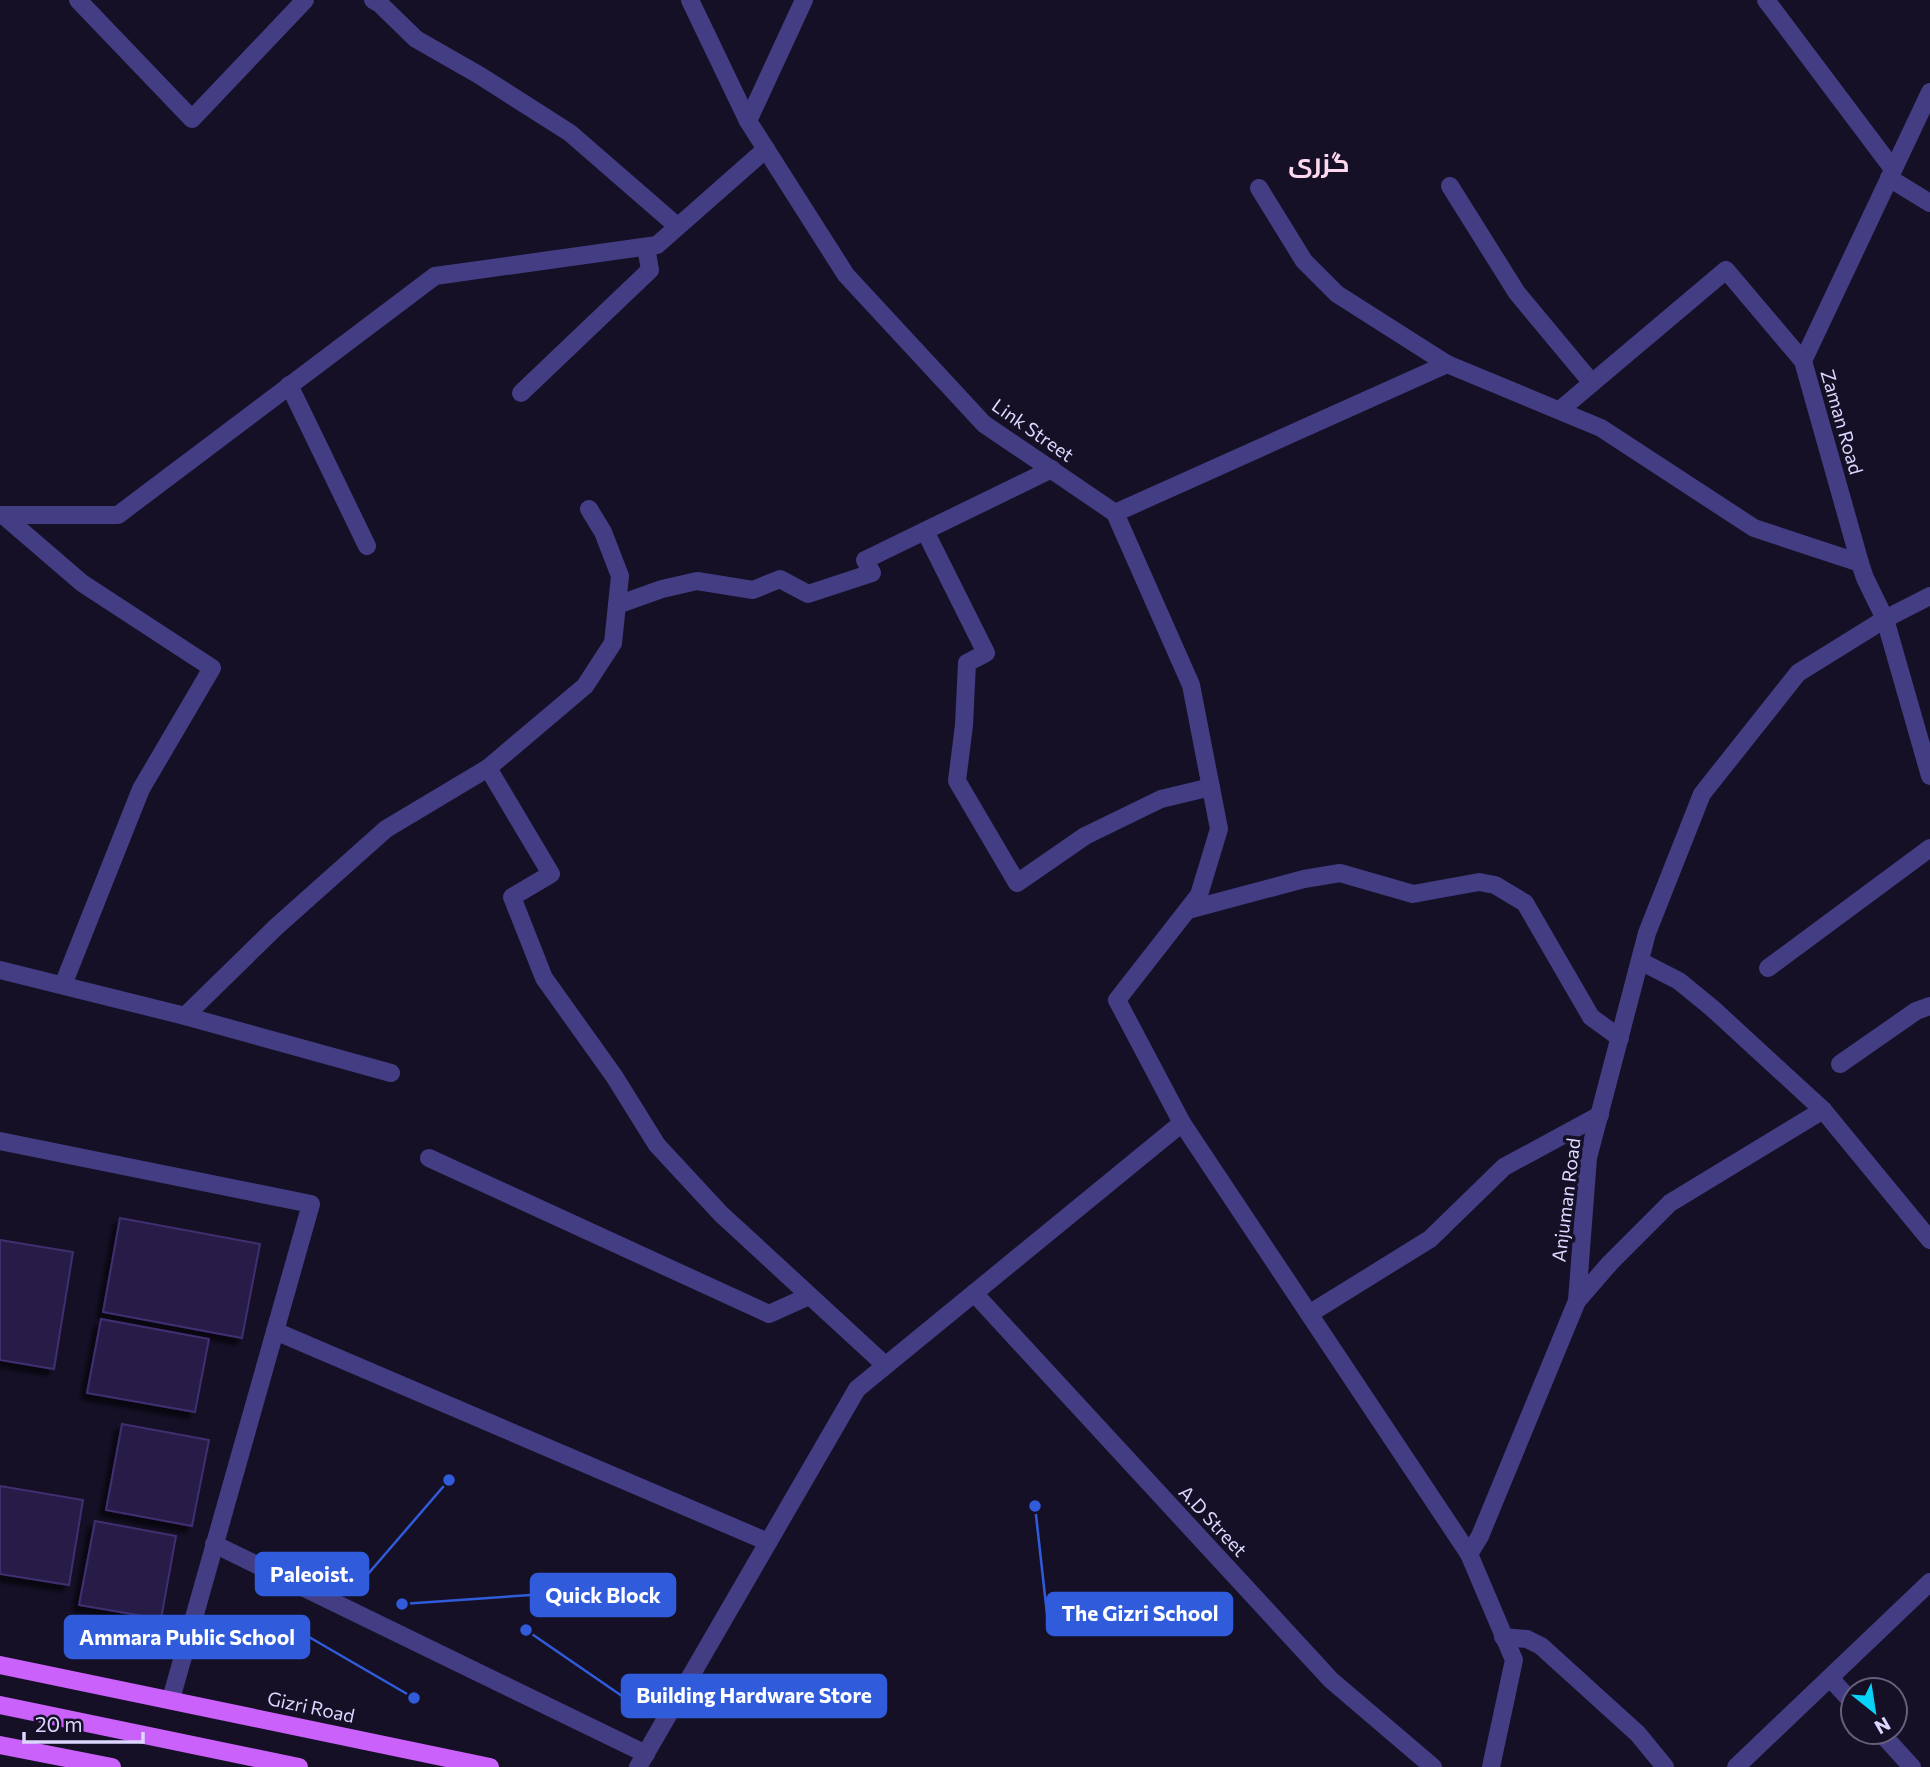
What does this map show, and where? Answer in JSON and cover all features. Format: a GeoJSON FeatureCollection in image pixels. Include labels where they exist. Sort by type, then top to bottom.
{"type":"FeatureCollection","features":[{"type":"Feature","properties":{"kind":"main road","name":"Gizri Road"},"geometry":{"type":"LineString","coordinates":[[0,1665],[490,1767]]}},
{"type":"Feature","properties":{"kind":"main road"},"geometry":{"type":"LineString","coordinates":[[0,1705],[299,1767]]}},
{"type":"Feature","properties":{"kind":"main road"},"geometry":{"type":"LineString","coordinates":[[0,1745],[112,1767]]}},
{"type":"Feature","properties":{"kind":"street"},"geometry":{"type":"LineString","coordinates":[[78,0],[192,119],[305,0]]}},
{"type":"Feature","properties":{"kind":"street"},"geometry":{"type":"LineString","coordinates":[[373,0],[416,39],[479,75],[569,133],[677,226]]}},
{"type":"Feature","properties":{"kind":"street","name":"Link Street"},"geometry":{"type":"LineString","coordinates":[[690,0],[748,121],[846,275],[984,424],[1115,513]]}},
{"type":"Feature","properties":{"kind":"street"},"geometry":{"type":"LineString","coordinates":[[748,121],[804,0]]}},
{"type":"Feature","properties":{"kind":"street"},"geometry":{"type":"LineString","coordinates":[[1766,0],[1891,174],[1930,203]]}},
{"type":"Feature","properties":{"kind":"street","name":"Zaman Road"},"geometry":{"type":"LineString","coordinates":[[1930,92],[1803,362],[1864,579],[1885,619],[1930,776]]}},
{"type":"Feature","properties":{"kind":"street"},"geometry":{"type":"LineString","coordinates":[[2,515],[118,514],[435,276],[657,245],[765,149]]}},
{"type":"Feature","properties":{"kind":"street"},"geometry":{"type":"LineString","coordinates":[[1450,186],[1517,293],[1592,383]]}},
{"type":"Feature","properties":{"kind":"street"},"geometry":{"type":"LineString","coordinates":[[1259,188],[1304,261],[1337,294],[1447,364],[1601,428],[1755,528],[1860,563]]}},
{"type":"Feature","properties":{"kind":"street"},"geometry":{"type":"LineString","coordinates":[[521,393],[649,270],[646,247]]}},
{"type":"Feature","properties":{"kind":"street"},"geometry":{"type":"LineString","coordinates":[[1560,410],[1726,270],[1803,362]]}},
{"type":"Feature","properties":{"kind":"street"},"geometry":{"type":"LineString","coordinates":[[1447,364],[1115,513],[1191,685],[1219,829],[1199,895],[1117,1000],[1182,1123],[1469,1553],[1514,1660],[1491,1767]]}},
{"type":"Feature","properties":{"kind":"street"},"geometry":{"type":"LineString","coordinates":[[289,385],[367,545]]}},
{"type":"Feature","properties":{"kind":"street"},"geometry":{"type":"LineString","coordinates":[[617,605],[662,589],[697,581],[753,590],[780,579],[808,594],[872,572],[865,560],[1052,469]]}},
{"type":"Feature","properties":{"kind":"street"},"geometry":{"type":"LineString","coordinates":[[185,1016],[276,927],[386,829],[488,768],[585,686],[613,643],[620,576],[603,532],[589,509]]}},
{"type":"Feature","properties":{"kind":"street"},"geometry":{"type":"LineString","coordinates":[[2,515],[82,583],[212,668],[141,789],[63,985]]}},
{"type":"Feature","properties":{"kind":"street"},"geometry":{"type":"LineString","coordinates":[[925,531],[986,653],[967,663],[964,726],[957,781],[1017,883],[1085,836],[1161,799],[1211,787]]}},
{"type":"Feature","properties":{"kind":"street","name":"Anjuman Road"},"geometry":{"type":"LineString","coordinates":[[1469,1553],[1480,1536],[1577,1301],[1588,1157],[1647,933],[1702,794],[1798,673],[1885,619],[1930,596]]}},
{"type":"Feature","properties":{"kind":"street"},"geometry":{"type":"LineString","coordinates":[[488,768],[551,874],[512,897],[544,978],[614,1076],[657,1145],[721,1214],[885,1366]]}},
{"type":"Feature","properties":{"kind":"street"},"geometry":{"type":"LineString","coordinates":[[1768,968],[1930,848]]}},
{"type":"Feature","properties":{"kind":"street"},"geometry":{"type":"LineString","coordinates":[[1188,910],[1304,879],[1340,873],[1413,894],[1479,882],[1495,885],[1525,903],[1591,1017],[1620,1038]]}},
{"type":"Feature","properties":{"kind":"street"},"geometry":{"type":"LineString","coordinates":[[1640,961],[1679,981],[1823,1110],[1930,1240]]}},
{"type":"Feature","properties":{"kind":"street"},"geometry":{"type":"LineString","coordinates":[[0,970],[185,1016],[391,1073]]}},
{"type":"Feature","properties":{"kind":"street"},"geometry":{"type":"LineString","coordinates":[[1840,1064],[1916,1011],[1930,1006]]}},
{"type":"Feature","properties":{"kind":"street"},"geometry":{"type":"LineString","coordinates":[[1577,1301],[1610,1263],[1670,1203],[1823,1110]]}},
{"type":"Feature","properties":{"kind":"street"},"geometry":{"type":"LineString","coordinates":[[1309,1314],[1430,1239],[1504,1167],[1600,1115]]}},
{"type":"Feature","properties":{"kind":"street"},"geometry":{"type":"LineString","coordinates":[[214,1544],[642,1760],[857,1389],[1182,1123]]}},
{"type":"Feature","properties":{"kind":"street"},"geometry":{"type":"LineString","coordinates":[[0,1141],[311,1204],[171,1699]]}},
{"type":"Feature","properties":{"kind":"street"},"geometry":{"type":"LineString","coordinates":[[429,1158],[769,1314],[809,1296]]}},
{"type":"Feature","properties":{"kind":"street","name":"A.D Street"},"geometry":{"type":"LineString","coordinates":[[974,1293],[1331,1681],[1433,1767]]}},
{"type":"Feature","properties":{"kind":"street"},"geometry":{"type":"LineString","coordinates":[[275,1331],[768,1542]]}},
{"type":"Feature","properties":{"kind":"street"},"geometry":{"type":"LineString","coordinates":[[1737,1767],[1930,1582]]}},
{"type":"Feature","properties":{"kind":"street"},"geometry":{"type":"LineString","coordinates":[[1503,1637],[1527,1640],[1541,1646],[1639,1734],[1665,1767]]}},
{"type":"Feature","properties":{"kind":"street"},"geometry":{"type":"LineString","coordinates":[[1830,1678],[1839,1688]]}},
{"type":"Feature","properties":{"kind":"street"},"geometry":{"type":"LineString","coordinates":[[1893,1746],[1912,1767]]}},
{"type":"Feature","properties":{"kind":"building"},"geometry":{"type":"Polygon","coordinates":[[[120,1218],[260,1244],[242,1338],[103,1312],[120,1218]]]}},
{"type":"Feature","properties":{"kind":"building"},"geometry":{"type":"Polygon","coordinates":[[[0,1240],[73,1252],[54,1369],[0,1360],[0,1240]]]}},
{"type":"Feature","properties":{"kind":"building"},"geometry":{"type":"Polygon","coordinates":[[[101,1319],[209,1339],[195,1412],[87,1393],[101,1319]]]}},
{"type":"Feature","properties":{"kind":"building"},"geometry":{"type":"Polygon","coordinates":[[[122,1424],[209,1440],[192,1526],[106,1510],[122,1424]]]}},
{"type":"Feature","properties":{"kind":"building"},"geometry":{"type":"Polygon","coordinates":[[[0,1486],[83,1500],[69,1585],[0,1574],[0,1486]]]}},
{"type":"Feature","properties":{"kind":"building"},"geometry":{"type":"Polygon","coordinates":[[[95,1521],[176,1536],[161,1619],[79,1605],[95,1521]]]}},
{"type":"Feature","properties":{"kind":"place","name":"Paleoist."},"geometry":{"type":"Point","coordinates":[449,1480]}},
{"type":"Feature","properties":{"kind":"place","name":"The Gizri School"},"geometry":{"type":"Point","coordinates":[1035,1506]}},
{"type":"Feature","properties":{"kind":"place","name":"Quick Block"},"geometry":{"type":"Point","coordinates":[402,1604]}},
{"type":"Feature","properties":{"kind":"place","name":"Building Hardware Store"},"geometry":{"type":"Point","coordinates":[526,1630]}},
{"type":"Feature","properties":{"kind":"place","name":"Ammara Public School"},"geometry":{"type":"Point","coordinates":[414,1698]}},
{"type":"Feature","properties":{"kind":"district","name":"گزری"},"geometry":{"type":"Point","coordinates":[1319,163]}}]}
